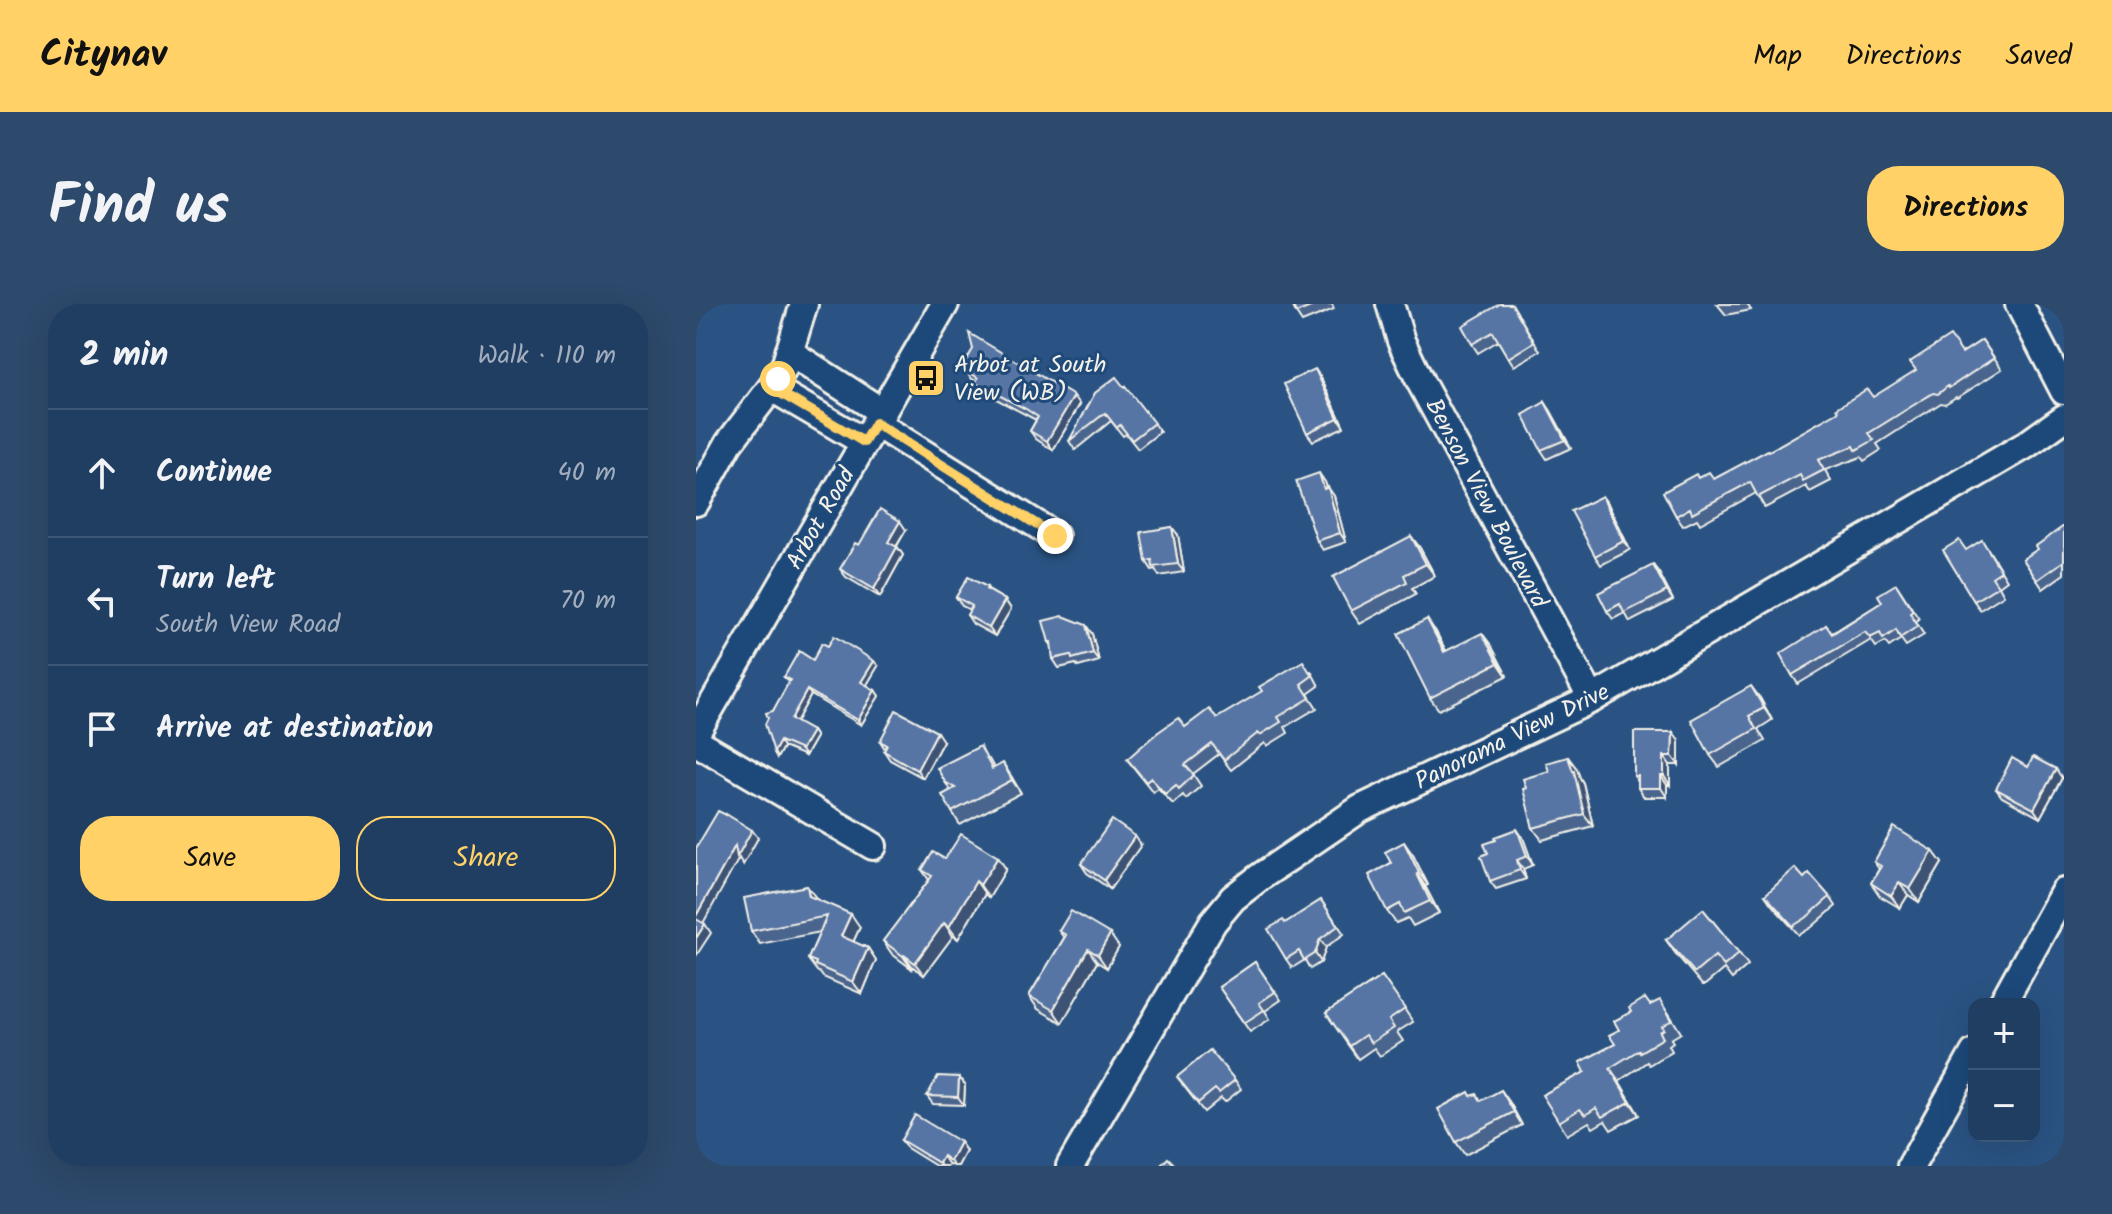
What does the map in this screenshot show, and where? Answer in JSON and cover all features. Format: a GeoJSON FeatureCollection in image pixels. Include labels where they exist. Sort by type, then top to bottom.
{"type":"FeatureCollection","features":[{"type":"Feature","properties":{"kind":"street"},"geometry":{"type":"LineString","coordinates":[[696,502],[736,432],[772,388],[786,363],[804,304]]}},
{"type":"Feature","properties":{"kind":"street","name":"Arbot Road"},"geometry":{"type":"LineString","coordinates":[[696,733],[945,304]]}},
{"type":"Feature","properties":{"kind":"street","name":"Benson View Boulevard"},"geometry":{"type":"LineString","coordinates":[[1390,304],[1401,341],[1421,383],[1592,699]]}},
{"type":"Feature","properties":{"kind":"street"},"geometry":{"type":"LineString","coordinates":[[2019,304],[2064,391]]}},
{"type":"Feature","properties":{"kind":"street"},"geometry":{"type":"LineString","coordinates":[[789,352],[873,426],[1055,536]]}},
{"type":"Feature","properties":{"kind":"street"},"geometry":{"type":"LineString","coordinates":[[772,388],[873,426]]}},
{"type":"Feature","properties":{"kind":"street","name":"Panorama View Drive"},"geometry":{"type":"LineString","coordinates":[[1070,1166],[1213,922],[1233,898],[1260,877],[1360,809],[1592,699],[2026,445],[2064,418]]}},
{"type":"Feature","properties":{"kind":"street"},"geometry":{"type":"LineString","coordinates":[[696,742],[873,846]]}},
{"type":"Feature","properties":{"kind":"street"},"geometry":{"type":"LineString","coordinates":[[2005,998],[2064,892]]}},
{"type":"Feature","properties":{"kind":"street"},"geometry":{"type":"LineString","coordinates":[[1911,1166],[1968,1064]]}},
{"type":"Feature","properties":{"kind":"building"},"geometry":{"type":"Polygon","coordinates":[[[1292,304],[1318,304],[1296,313],[1292,304]]]}},
{"type":"Feature","properties":{"kind":"building"},"geometry":{"type":"Polygon","coordinates":[[[1500,304],[1512,304],[1534,342],[1508,358],[1493,332],[1472,344],[1462,326],[1500,304]]]}},
{"type":"Feature","properties":{"kind":"building"},"geometry":{"type":"Polygon","coordinates":[[[969,333],[1074,396],[1047,441],[1030,431],[1038,417],[975,383],[978,378],[963,366],[973,349],[969,333]]]}},
{"type":"Feature","properties":{"kind":"building"},"geometry":{"type":"Polygon","coordinates":[[[1950,336],[1962,353],[1982,340],[1994,358],[1949,388],[1938,394],[1933,393],[1869,433],[1874,440],[1856,450],[1854,446],[1818,460],[1824,470],[1803,481],[1800,475],[1758,497],[1750,482],[1692,513],[1690,508],[1676,516],[1663,492],[1696,474],[1698,478],[1709,472],[1714,479],[1839,411],[1837,408],[1867,389],[1873,397],[1916,370],[1910,362],[1950,336]]]}},
{"type":"Feature","properties":{"kind":"building"},"geometry":{"type":"Polygon","coordinates":[[[1315,369],[1338,418],[1307,433],[1284,384],[1315,369]]]}},
{"type":"Feature","properties":{"kind":"building"},"geometry":{"type":"Polygon","coordinates":[[[1116,377],[1154,423],[1132,440],[1105,413],[1069,441],[1095,393],[1116,377]]]}},
{"type":"Feature","properties":{"kind":"building"},"geometry":{"type":"Polygon","coordinates":[[[1545,402],[1565,440],[1541,450],[1523,415],[1545,402]]]}},
{"type":"Feature","properties":{"kind":"building"},"geometry":{"type":"Polygon","coordinates":[[[1319,473],[1324,489],[1328,487],[1340,533],[1317,541],[1296,481],[1319,473]]]}},
{"type":"Feature","properties":{"kind":"building"},"geometry":{"type":"Polygon","coordinates":[[[1602,496],[1624,541],[1595,556],[1571,511],[1602,496]]]}},
{"type":"Feature","properties":{"kind":"building"},"geometry":{"type":"Polygon","coordinates":[[[880,509],[900,521],[888,542],[897,547],[874,589],[840,569],[855,543],[859,545],[880,509]]]}},
{"type":"Feature","properties":{"kind":"building"},"geometry":{"type":"Polygon","coordinates":[[[2064,526],[2064,561],[2037,580],[2023,559],[2064,526]]]}},
{"type":"Feature","properties":{"kind":"building"},"geometry":{"type":"Polygon","coordinates":[[[1172,527],[1178,564],[1153,567],[1152,560],[1146,561],[1141,532],[1172,527]]]}},
{"type":"Feature","properties":{"kind":"building"},"geometry":{"type":"Polygon","coordinates":[[[1411,536],[1426,564],[1404,575],[1407,582],[1351,611],[1333,577],[1411,536]]]}},
{"type":"Feature","properties":{"kind":"building"},"geometry":{"type":"Polygon","coordinates":[[[1959,540],[1966,550],[1982,540],[2001,571],[1992,577],[1998,586],[1974,601],[1943,550],[1959,540]]]}},
{"type":"Feature","properties":{"kind":"building"},"geometry":{"type":"Polygon","coordinates":[[[1653,565],[1667,591],[1624,613],[1620,604],[1607,611],[1598,593],[1653,565]]]}},
{"type":"Feature","properties":{"kind":"building"},"geometry":{"type":"Polygon","coordinates":[[[968,577],[1005,600],[989,628],[967,615],[972,606],[956,597],[968,577]]]}},
{"type":"Feature","properties":{"kind":"building"},"geometry":{"type":"Polygon","coordinates":[[[1896,584],[1913,611],[1910,613],[1918,626],[1900,638],[1896,630],[1883,639],[1880,633],[1870,638],[1865,632],[1792,675],[1780,654],[1826,625],[1832,634],[1882,602],[1878,595],[1896,584]]]}},
{"type":"Feature","properties":{"kind":"building"},"geometry":{"type":"Polygon","coordinates":[[[1063,616],[1086,625],[1093,653],[1072,659],[1071,655],[1053,659],[1043,621],[1063,616]]]}},
{"type":"Feature","properties":{"kind":"building"},"geometry":{"type":"Polygon","coordinates":[[[1427,619],[1444,652],[1482,633],[1498,663],[1430,698],[1398,634],[1427,619]]]}},
{"type":"Feature","properties":{"kind":"building"},"geometry":{"type":"Polygon","coordinates":[[[834,636],[874,661],[861,682],[875,690],[858,720],[807,690],[791,719],[812,731],[801,750],[780,741],[774,752],[765,724],[768,718],[766,713],[773,711],[790,680],[784,677],[799,651],[813,660],[822,643],[828,646],[834,636]]]}},
{"type":"Feature","properties":{"kind":"building"},"geometry":{"type":"Polygon","coordinates":[[[1303,661],[1312,676],[1301,684],[1310,698],[1278,717],[1281,722],[1260,735],[1258,733],[1224,760],[1212,744],[1185,765],[1194,775],[1179,789],[1176,785],[1165,794],[1151,778],[1146,782],[1127,759],[1178,718],[1185,727],[1209,709],[1217,718],[1262,691],[1259,687],[1303,661]]]}},
{"type":"Feature","properties":{"kind":"building"},"geometry":{"type":"Polygon","coordinates":[[[1751,686],[1764,708],[1749,716],[1756,729],[1710,755],[1691,720],[1751,686]]]}},
{"type":"Feature","properties":{"kind":"building"},"geometry":{"type":"Polygon","coordinates":[[[896,710],[937,732],[917,770],[884,751],[887,745],[880,741],[896,710]]]}},
{"type":"Feature","properties":{"kind":"building"},"geometry":{"type":"Polygon","coordinates":[[[1634,732],[1673,732],[1672,756],[1664,756],[1661,788],[1638,788],[1638,776],[1634,776],[1634,732]]]}},
{"type":"Feature","properties":{"kind":"building"},"geometry":{"type":"Polygon","coordinates":[[[980,746],[992,769],[1003,763],[1012,780],[952,812],[942,795],[955,788],[945,782],[937,768],[980,746]]]}},
{"type":"Feature","properties":{"kind":"building"},"geometry":{"type":"Polygon","coordinates":[[[1568,757],[1584,814],[1533,828],[1523,779],[1549,771],[1546,763],[1568,757]]]}},
{"type":"Feature","properties":{"kind":"building"},"geometry":{"type":"Polygon","coordinates":[[[2033,757],[2056,769],[2034,809],[1996,789],[2012,758],[2028,767],[2033,757]]]}},
{"type":"Feature","properties":{"kind":"building"},"geometry":{"type":"Polygon","coordinates":[[[718,811],[752,830],[737,857],[735,846],[696,916],[696,848],[718,811]]]}},
{"type":"Feature","properties":{"kind":"building"},"geometry":{"type":"Polygon","coordinates":[[[1112,820],[1135,836],[1104,880],[1081,864],[1112,820]]]}},
{"type":"Feature","properties":{"kind":"building"},"geometry":{"type":"Polygon","coordinates":[[[1894,827],[1933,851],[1910,889],[1899,883],[1891,896],[1871,883],[1881,866],[1874,862],[1894,827]]]}},
{"type":"Feature","properties":{"kind":"building"},"geometry":{"type":"Polygon","coordinates":[[[1517,829],[1527,856],[1517,860],[1520,870],[1490,881],[1481,856],[1488,853],[1484,844],[1517,829]]]}},
{"type":"Feature","properties":{"kind":"building"},"geometry":{"type":"Polygon","coordinates":[[[961,834],[998,857],[980,885],[976,881],[949,927],[944,923],[915,963],[883,941],[932,876],[922,870],[933,852],[945,859],[961,834]]]}},
{"type":"Feature","properties":{"kind":"building"},"geometry":{"type":"Polygon","coordinates":[[[1404,842],[1430,901],[1404,913],[1400,904],[1387,911],[1369,875],[1391,863],[1385,852],[1404,842]]]}},
{"type":"Feature","properties":{"kind":"building"},"geometry":{"type":"Polygon","coordinates":[[[1795,868],[1804,878],[1809,873],[1830,897],[1793,926],[1765,895],[1795,868]]]}},
{"type":"Feature","properties":{"kind":"building"},"geometry":{"type":"Polygon","coordinates":[[[807,886],[809,896],[851,914],[841,936],[868,948],[853,982],[808,959],[827,916],[751,931],[744,898],[807,886]]]}},
{"type":"Feature","properties":{"kind":"building"},"geometry":{"type":"Polygon","coordinates":[[[1321,900],[1338,926],[1320,939],[1315,953],[1304,960],[1299,951],[1286,959],[1268,929],[1283,920],[1285,923],[1321,900]]]}},
{"type":"Feature","properties":{"kind":"building"},"geometry":{"type":"Polygon","coordinates":[[[1703,909],[1739,953],[1724,966],[1715,956],[1694,972],[1666,940],[1703,909]]]}},
{"type":"Feature","properties":{"kind":"building"},"geometry":{"type":"Polygon","coordinates":[[[1071,911],[1110,934],[1098,955],[1088,949],[1053,1010],[1029,996],[1066,935],[1059,931],[1071,911]]]}},
{"type":"Feature","properties":{"kind":"building"},"geometry":{"type":"Polygon","coordinates":[[[696,919],[705,924],[696,938],[696,919]]]}},
{"type":"Feature","properties":{"kind":"building"},"geometry":{"type":"Polygon","coordinates":[[[1255,962],[1275,992],[1259,1003],[1264,1010],[1244,1023],[1219,987],[1255,962]]]}},
{"type":"Feature","properties":{"kind":"building"},"geometry":{"type":"Polygon","coordinates":[[[1382,976],[1405,1009],[1389,1020],[1394,1028],[1371,1043],[1365,1035],[1349,1046],[1326,1013],[1382,976]]]}},
{"type":"Feature","properties":{"kind":"building"},"geometry":{"type":"Polygon","coordinates":[[[1645,998],[1650,1005],[1660,1000],[1672,1020],[1662,1026],[1664,1029],[1660,1032],[1663,1038],[1610,1068],[1630,1102],[1602,1117],[1596,1108],[1585,1115],[1580,1109],[1559,1122],[1542,1095],[1585,1072],[1580,1062],[1615,1044],[1609,1035],[1619,1030],[1614,1021],[1631,1012],[1629,1008],[1645,998]]]}},
{"type":"Feature","properties":{"kind":"building"},"geometry":{"type":"Polygon","coordinates":[[[1210,1050],[1235,1080],[1219,1093],[1215,1089],[1198,1103],[1177,1077],[1210,1050]]]}},
{"type":"Feature","properties":{"kind":"building"},"geometry":{"type":"Polygon","coordinates":[[[938,1076],[959,1077],[958,1097],[927,1096],[938,1076]]]}},
{"type":"Feature","properties":{"kind":"building"},"geometry":{"type":"Polygon","coordinates":[[[1501,1090],[1514,1112],[1456,1142],[1438,1109],[1469,1092],[1471,1096],[1477,1094],[1481,1101],[1501,1090]]]}},
{"type":"Feature","properties":{"kind":"building"},"geometry":{"type":"Polygon","coordinates":[[[915,1115],[960,1142],[950,1161],[943,1156],[939,1163],[901,1140],[915,1115]]]}},
{"type":"Feature","properties":{"kind":"building"},"geometry":{"type":"Polygon","coordinates":[[[1168,1158],[1176,1166],[1160,1166],[1168,1158]]]}},
{"type":"Feature","properties":{"kind":"place","name":"Arbot at South View (WB)"},"geometry":{"type":"Point","coordinates":[926,378]}},
{"type":"Feature","properties":{"kind":"route"},"geometry":{"type":"LineString","coordinates":[[778,379],[772,388],[864,442],[875,423],[1055,536]]}}]}
